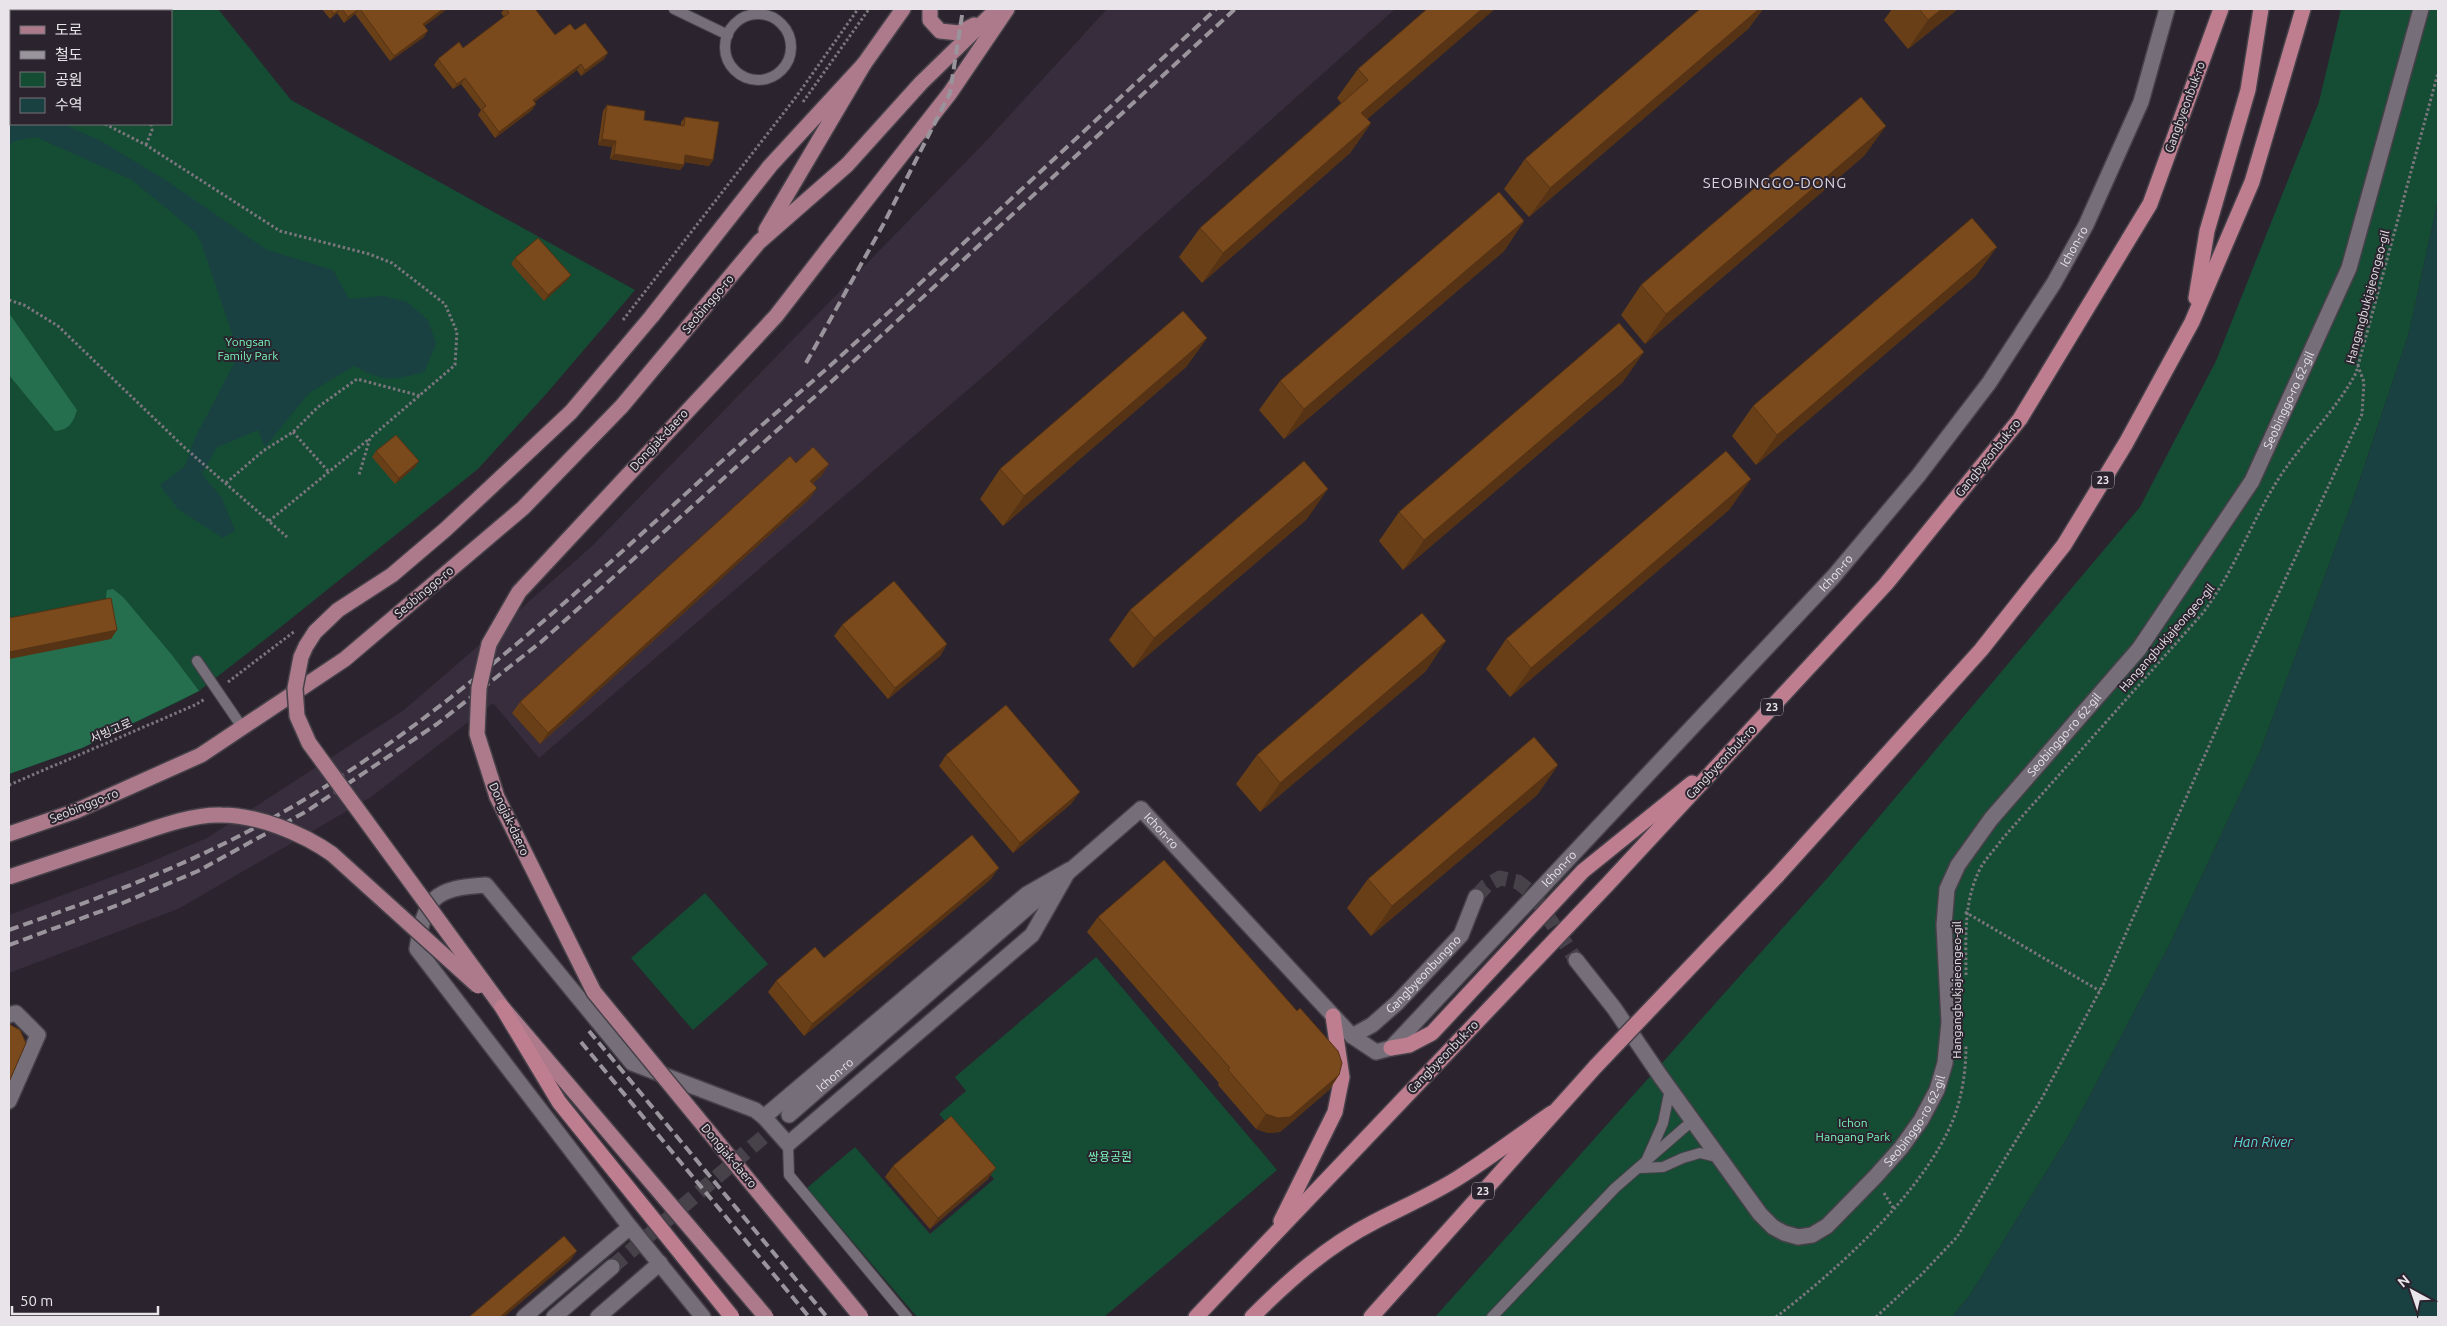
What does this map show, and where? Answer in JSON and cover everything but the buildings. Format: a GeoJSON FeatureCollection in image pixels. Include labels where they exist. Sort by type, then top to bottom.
{"type":"FeatureCollection","features":[{"type":"Feature","properties":{"kind":"highway","name":"Gangbyeonbuk-ro"},"geometry":{"type":"LineString","coordinates":[[1196,1317],[1608,885],[1886,584],[2020,419],[2150,204],[2221,9]]}},
{"type":"Feature","properties":{"kind":"highway"},"geometry":{"type":"LineString","coordinates":[[2192,322],[2207,231],[2248,90],[2261,9]]}},
{"type":"Feature","properties":{"kind":"highway","name":"23"},"geometry":{"type":"LineString","coordinates":[[1371,1317],[1552,1112],[1777,876],[1981,650],[2064,545],[2131,434],[2192,322],[2252,182],[2304,9]]}},
{"type":"Feature","properties":{"kind":"highway"},"geometry":{"type":"LineString","coordinates":[[1391,1048],[1409,1045],[1432,1034],[1583,871],[1736,747]]}},
{"type":"Feature","properties":{"kind":"highway"},"geometry":{"type":"LineString","coordinates":[[502,1008],[558,1102],[732,1317]]}},
{"type":"Feature","properties":{"kind":"highway"},"geometry":{"type":"LineString","coordinates":[[1274,1234],[1336,1112],[1342,1077],[1333,1016]]}},
{"type":"Feature","properties":{"kind":"highway"},"geometry":{"type":"LineString","coordinates":[[1252,1317],[1288,1281],[1325,1252],[1373,1222],[1419,1201],[1459,1178],[1552,1112]]}},
{"type":"Feature","properties":{"kind":"main road","name":"Seobinggo-ro"},"geometry":{"type":"LineString","coordinates":[[759,242],[864,64],[903,9]]}},
{"type":"Feature","properties":{"kind":"main road"},"geometry":{"type":"LineString","coordinates":[[930,9],[930,20],[940,31],[958,33],[985,20]]}},
{"type":"Feature","properties":{"kind":"main road","name":"Seobinggo-ro"},"geometry":{"type":"LineString","coordinates":[[9,834],[76,811],[201,755],[345,659],[522,508],[622,406],[759,242],[848,165],[921,83],[997,9]]}},
{"type":"Feature","properties":{"kind":"main road","name":"Dongjak-daero"},"geometry":{"type":"LineString","coordinates":[[861,1317],[594,992],[494,791],[477,734],[479,688],[485,658],[495,631],[519,592],[776,316],[950,93],[1007,9]]}},
{"type":"Feature","properties":{"kind":"main road"},"geometry":{"type":"LineString","coordinates":[[766,1317],[502,1008],[308,743],[297,716],[296,677],[306,646],[329,618],[392,575],[446,529],[572,412],[652,316],[770,166],[864,64]]}},
{"type":"Feature","properties":{"kind":"main road"},"geometry":{"type":"LineString","coordinates":[[9,877],[164,826],[210,816],[222,815],[267,823],[332,854],[502,1008]]}},
{"type":"Feature","properties":{"kind":"street","name":"Ichon-ro"},"geometry":{"type":"LineString","coordinates":[[789,1115],[1141,808],[1352,1036],[1376,1052],[1391,1048],[1834,576],[1918,476],[1989,383],[2054,283],[2086,225],[2141,102],[2167,9]]}},
{"type":"Feature","properties":{"kind":"street","name":"Seobinggo-ro 62-gil"},"geometry":{"type":"LineString","coordinates":[[1576,960],[1614,1008],[1665,1083],[1760,1214],[1773,1227],[1798,1237],[1812,1235],[1827,1226],[1900,1148],[1925,1112],[1937,1090],[1946,1063],[1949,1022],[1945,900],[1947,890],[1958,865],[1991,819],[2138,649],[2252,481],[2349,268],[2421,9]]}},
{"type":"Feature","properties":{"kind":"street"},"geometry":{"type":"LineString","coordinates":[[764,1117],[1027,894],[1069,870]]}},
{"type":"Feature","properties":{"kind":"street"},"geometry":{"type":"LineString","coordinates":[[703,1317],[630,1227],[417,949],[421,920],[435,896],[458,887],[486,885],[632,1063],[755,1110],[764,1117],[788,1144],[1032,935],[1069,870]]}},
{"type":"Feature","properties":{"kind":"street","name":"Gangbyeonbungno"},"geometry":{"type":"LineString","coordinates":[[1352,1036],[1372,1025],[1397,1004],[1461,935],[1476,897]]}},
{"type":"Feature","properties":{"kind":"street"},"geometry":{"type":"LineString","coordinates":[[9,1015],[16,1013],[38,1034],[9,1101]]}},
{"type":"Feature","properties":{"kind":"street"},"geometry":{"type":"LineString","coordinates":[[524,1317],[630,1227]]}},
{"type":"Feature","properties":{"kind":"street"},"geometry":{"type":"LineString","coordinates":[[598,1317],[660,1263]]}},
{"type":"Feature","properties":{"kind":"street"},"geometry":{"type":"LineString","coordinates":[[554,1317],[612,1267]]}},
{"type":"Feature","properties":{"kind":"lane"},"geometry":{"type":"LineString","coordinates":[[674,9],[728,34]]}},
{"type":"Feature","properties":{"kind":"lane"},"geometry":{"type":"LineString","coordinates":[[755,14],[775,18],[789,34],[791,44],[790,55],[786,66],[778,74],[767,79],[745,78],[735,71],[728,62],[725,51],[728,34],[736,23],[745,17],[755,14]]}},
{"type":"Feature","properties":{"kind":"lane"},"geometry":{"type":"LineString","coordinates":[[198,661],[242,728]]}},
{"type":"Feature","properties":{"kind":"lane"},"geometry":{"type":"LineString","coordinates":[[1641,1168],[1654,1147],[1663,1123],[1665,1083]]}},
{"type":"Feature","properties":{"kind":"lane"},"geometry":{"type":"LineString","coordinates":[[1492,1317],[1615,1188],[1641,1168],[1692,1121]]}},
{"type":"Feature","properties":{"kind":"lane"},"geometry":{"type":"LineString","coordinates":[[788,1144],[789,1175],[907,1317]]}},
{"type":"Feature","properties":{"kind":"lane"},"geometry":{"type":"LineString","coordinates":[[1641,1168],[1663,1167],[1683,1158],[1700,1154],[1721,1158]]}},
{"type":"Feature","properties":{"kind":"path"},"geometry":{"type":"LineString","coordinates":[[618,327],[796,97],[858,9]]}},
{"type":"Feature","properties":{"kind":"path","name":"Hangangbukjajeongeo-gil"},"geometry":{"type":"LineString","coordinates":[[1966,984],[1966,912],[1969,896],[1982,866],[2003,838],[2202,614],[2220,590],[2280,476],[2338,402],[2356,373],[2438,73]]}},
{"type":"Feature","properties":{"kind":"path"},"geometry":{"type":"LineString","coordinates":[[107,125],[146,145],[280,231],[369,254],[392,263],[444,304],[457,332],[455,364],[421,396],[269,520]]}},
{"type":"Feature","properties":{"kind":"path"},"geometry":{"type":"LineString","coordinates":[[146,145],[152,130],[151,125]]}},
{"type":"Feature","properties":{"kind":"path"},"geometry":{"type":"LineString","coordinates":[[9,300],[24,305],[58,326],[185,448],[287,537]]}},
{"type":"Feature","properties":{"kind":"path"},"geometry":{"type":"LineString","coordinates":[[1876,1317],[1921,1275],[1957,1237],[2042,1098],[2100,991],[2241,676],[2362,414],[2364,382],[2358,365]]}},
{"type":"Feature","properties":{"kind":"path"},"geometry":{"type":"LineString","coordinates":[[226,483],[263,451],[292,432],[318,407],[358,379],[421,396]]}},
{"type":"Feature","properties":{"kind":"path"},"geometry":{"type":"LineString","coordinates":[[292,432],[328,471]]}},
{"type":"Feature","properties":{"kind":"path"},"geometry":{"type":"LineString","coordinates":[[359,475],[370,438]]}},
{"type":"Feature","properties":{"kind":"path","name":"서빙고로"},"geometry":{"type":"LineString","coordinates":[[9,785],[195,705],[218,690]]}},
{"type":"Feature","properties":{"kind":"path"},"geometry":{"type":"LineString","coordinates":[[1945,900],[2100,991]]}},
{"type":"Feature","properties":{"kind":"path","name":"Hangangbukjajeongeo-gil"},"geometry":{"type":"LineString","coordinates":[[1776,1317],[1812,1290],[1848,1256],[1894,1209],[1929,1163],[1953,1121],[1962,1090],[1966,1040]]}},
{"type":"Feature","properties":{"kind":"shaded area"},"geometry":{"type":"Polygon","coordinates":[[[1107,9],[1395,9],[992,369],[539,758],[493,703],[371,797],[178,909],[9,973],[9,915],[141,866],[207,838],[404,710],[591,547],[987,140],[1107,9]]]}},
{"type":"Feature","properties":{"kind":"green space","name":"Yongsan Family Park"},"geometry":{"type":"Polygon","coordinates":[[[9,9],[218,9],[291,100],[635,290],[547,393],[478,469],[199,691],[82,748],[9,774],[9,9]]]}},
{"type":"Feature","properties":{"kind":"green space","name":"Ichon Hangang Park"},"geometry":{"type":"Polygon","coordinates":[[[2341,9],[2438,9],[2438,200],[2409,333],[2354,497],[2260,752],[2171,942],[2068,1137],[1970,1295],[1952,1317],[1435,1317],[1831,874],[2140,507],[2216,361],[2319,102],[2341,9]]]}},
{"type":"Feature","properties":{"kind":"green space"},"geometry":{"type":"Polygon","coordinates":[[[9,313],[77,410],[72,422],[64,429],[55,431],[9,375],[9,313]]]}},
{"type":"Feature","properties":{"kind":"green space"},"geometry":{"type":"Polygon","coordinates":[[[113,589],[123,597],[172,655],[199,691],[82,748],[9,774],[9,654],[112,632],[106,596],[107,590],[113,589]]]}},
{"type":"Feature","properties":{"kind":"green space"},"geometry":{"type":"Polygon","coordinates":[[[705,893],[768,964],[693,1030],[631,958],[705,893]]]}},
{"type":"Feature","properties":{"kind":"green space","name":"쌍용공원"},"geometry":{"type":"Polygon","coordinates":[[[1096,957],[1277,1170],[1104,1317],[917,1317],[807,1188],[855,1147],[930,1234],[994,1179],[939,1114],[966,1091],[955,1077],[1096,957]]]}},
{"type":"Feature","properties":{"kind":"water"},"geometry":{"type":"Polygon","coordinates":[[[9,124],[65,125],[101,141],[167,181],[267,250],[333,270],[349,299],[383,296],[407,302],[428,320],[436,344],[424,372],[388,378],[373,375],[354,366],[309,393],[265,447],[258,430],[216,448],[202,474],[222,498],[235,531],[223,538],[178,509],[160,485],[185,466],[195,438],[239,354],[201,242],[195,232],[132,180],[36,137],[14,141],[9,147],[9,124]]]}},
{"type":"Feature","properties":{"kind":"water","name":"Han River"},"geometry":{"type":"Polygon","coordinates":[[[2438,200],[2438,1317],[1952,1317],[1970,1295],[2068,1137],[2171,942],[2260,752],[2354,497],[2409,333],[2438,200]]]}},
{"type":"Feature","properties":{"kind":"tunnel"},"geometry":{"type":"LineString","coordinates":[[1476,897],[1486,886],[1500,878],[1518,882],[1533,894],[1576,960]]}},
{"type":"Feature","properties":{"kind":"tunnel"},"geometry":{"type":"LineString","coordinates":[[612,1267],[789,1115]]}},
{"type":"Feature","properties":{"kind":"railway"},"geometry":{"type":"LineString","coordinates":[[806,363],[883,225],[950,93],[963,9]]}},
{"type":"Feature","properties":{"kind":"railway"},"geometry":{"type":"LineString","coordinates":[[9,930],[120,889],[227,842],[297,804],[357,766],[414,726],[524,638],[577,592],[829,366],[1216,9]]}},
{"type":"Feature","properties":{"kind":"railway"},"geometry":{"type":"LineString","coordinates":[[9,945],[118,905],[198,871],[307,811],[437,724],[541,642],[831,382],[1235,9]]}},
{"type":"Feature","properties":{"kind":"railway"},"geometry":{"type":"LineString","coordinates":[[589,1031],[827,1317]]}},
{"type":"Feature","properties":{"kind":"railway"},"geometry":{"type":"LineString","coordinates":[[581,1042],[809,1317]]}},
{"type":"Feature","properties":{"kind":"district","name":"SEOBINGGO-DONG"},"geometry":{"type":"Point","coordinates":[1775,183]}}]}
